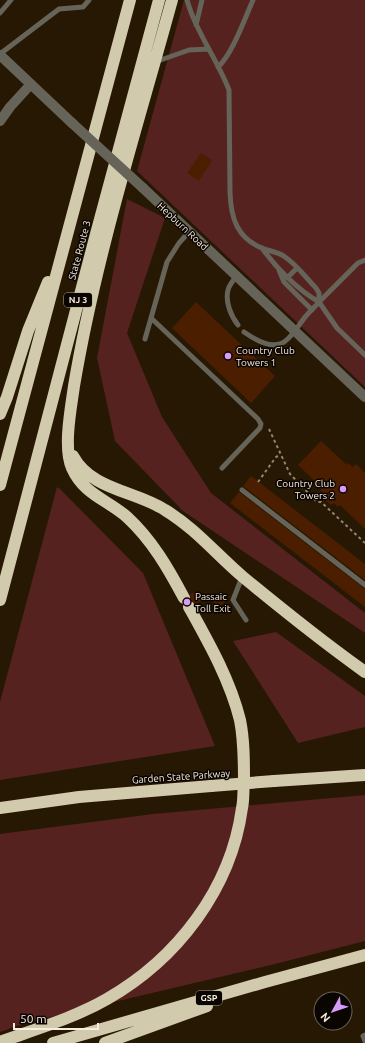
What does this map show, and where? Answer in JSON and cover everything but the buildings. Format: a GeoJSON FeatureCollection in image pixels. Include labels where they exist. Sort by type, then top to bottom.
{"type":"FeatureCollection","features":[{"type":"Feature","properties":{"kind":"highway","name":"State Route 3"},"geometry":{"type":"LineString","coordinates":[[0,485],[130,0]]}},
{"type":"Feature","properties":{"kind":"highway","name":"State Route 3"},"geometry":{"type":"LineString","coordinates":[[0,600],[159,0]]}},
{"type":"Feature","properties":{"kind":"highway"},"geometry":{"type":"LineString","coordinates":[[0,1042],[52,1023],[94,1005],[130,983],[161,959],[186,933],[204,908],[227,865],[233,848],[242,808],[244,758],[243,740],[235,704],[222,671],[187,602],[152,543],[126,516],[90,492],[78,478],[69,462],[69,420],[87,319],[112,216],[172,0]]}},
{"type":"Feature","properties":{"kind":"highway"},"geometry":{"type":"LineString","coordinates":[[0,414],[28,332],[67,235]]}},
{"type":"Feature","properties":{"kind":"highway"},"geometry":{"type":"LineString","coordinates":[[68,441],[73,456],[85,472],[105,484],[156,504],[165,510],[187,526],[242,576],[330,647],[365,672]]}},
{"type":"Feature","properties":{"kind":"highway","name":"Garden State Parkway"},"geometry":{"type":"LineString","coordinates":[[0,808],[72,798],[365,775]]}},
{"type":"Feature","properties":{"kind":"highway","name":"GSP"},"geometry":{"type":"LineString","coordinates":[[53,1043],[365,955]]}},
{"type":"Feature","properties":{"kind":"highway"},"geometry":{"type":"LineString","coordinates":[[105,1043],[297,973]]}},
{"type":"Feature","properties":{"kind":"street","name":"Hepburn Road"},"geometry":{"type":"LineString","coordinates":[[0,55],[365,397]]}},
{"type":"Feature","properties":{"kind":"street"},"geometry":{"type":"LineString","coordinates":[[0,120],[31,84]]}},
{"type":"Feature","properties":{"kind":"lane"},"geometry":{"type":"LineString","coordinates":[[0,13],[11,0]]}},
{"type":"Feature","properties":{"kind":"lane"},"geometry":{"type":"LineString","coordinates":[[0,55],[58,9],[83,7],[89,0]]}},
{"type":"Feature","properties":{"kind":"lane"},"geometry":{"type":"LineString","coordinates":[[187,0],[196,25],[229,90],[228,136],[231,208],[235,224],[250,242],[285,256],[319,293],[319,302]]}},
{"type":"Feature","properties":{"kind":"lane"},"geometry":{"type":"LineString","coordinates":[[196,25],[202,0]]}},
{"type":"Feature","properties":{"kind":"lane"},"geometry":{"type":"LineString","coordinates":[[218,67],[224,62],[253,0]]}},
{"type":"Feature","properties":{"kind":"lane"},"geometry":{"type":"LineString","coordinates":[[154,63],[189,50],[208,50]]}},
{"type":"Feature","properties":{"kind":"lane"},"geometry":{"type":"LineString","coordinates":[[145,339],[167,262],[179,243],[189,232]]}},
{"type":"Feature","properties":{"kind":"lane"},"geometry":{"type":"LineString","coordinates":[[262,248],[271,261],[307,296],[319,302],[337,328],[365,355]]}},
{"type":"Feature","properties":{"kind":"lane"},"geometry":{"type":"LineString","coordinates":[[244,332],[254,339],[270,344],[279,344],[284,342],[319,302],[358,262],[365,260]]}},
{"type":"Feature","properties":{"kind":"lane"},"geometry":{"type":"LineString","coordinates":[[278,267],[284,282],[312,310]]}},
{"type":"Feature","properties":{"kind":"lane"},"geometry":{"type":"LineString","coordinates":[[288,277],[297,268]]}},
{"type":"Feature","properties":{"kind":"lane"},"geometry":{"type":"LineString","coordinates":[[236,276],[228,289],[228,294],[229,306],[233,319],[238,325]]}},
{"type":"Feature","properties":{"kind":"lane"},"geometry":{"type":"LineString","coordinates":[[151,318],[258,419],[261,424],[260,428],[222,468]]}},
{"type":"Feature","properties":{"kind":"lane"},"geometry":{"type":"LineString","coordinates":[[242,490],[365,585]]}},
{"type":"Feature","properties":{"kind":"lane"},"geometry":{"type":"LineString","coordinates":[[242,576],[233,600],[246,620]]}},
{"type":"Feature","properties":{"kind":"lane"},"geometry":{"type":"LineString","coordinates":[[365,1035],[363,1036],[365,1041]]}},
{"type":"Feature","properties":{"kind":"path"},"geometry":{"type":"LineString","coordinates":[[268,426],[290,474],[318,502],[321,502],[365,543]]}},
{"type":"Feature","properties":{"kind":"path"},"geometry":{"type":"LineString","coordinates":[[258,482],[276,457],[280,455]]}},
{"type":"Feature","properties":{"kind":"shaded area"},"geometry":{"type":"Polygon","coordinates":[[[184,0],[365,0],[365,387],[137,171],[184,0]]]}},
{"type":"Feature","properties":{"kind":"shaded area"},"geometry":{"type":"Polygon","coordinates":[[[127,199],[165,218],[127,333],[162,417],[211,493],[365,613],[365,633],[183,511],[115,441],[97,358],[127,199]]]}},
{"type":"Feature","properties":{"kind":"shaded area"},"geometry":{"type":"Polygon","coordinates":[[[57,487],[143,573],[215,746],[0,780],[0,702],[57,487]]]}},
{"type":"Feature","properties":{"kind":"shaded area"},"geometry":{"type":"Polygon","coordinates":[[[276,632],[365,696],[365,727],[298,743],[233,641],[276,632]]]}},
{"type":"Feature","properties":{"kind":"shaded area"},"geometry":{"type":"Polygon","coordinates":[[[365,795],[365,941],[271,965],[29,1022],[0,1032],[0,834],[153,814],[365,795]]]}},
{"type":"Feature","properties":{"kind":"place","name":"Country Club Towers 1"},"geometry":{"type":"Point","coordinates":[228,356]}},
{"type":"Feature","properties":{"kind":"place","name":"Country Club Towers 2"},"geometry":{"type":"Point","coordinates":[343,489]}},
{"type":"Feature","properties":{"kind":"place","name":"Passaic Toll Exit"},"geometry":{"type":"Point","coordinates":[187,602]}}]}
